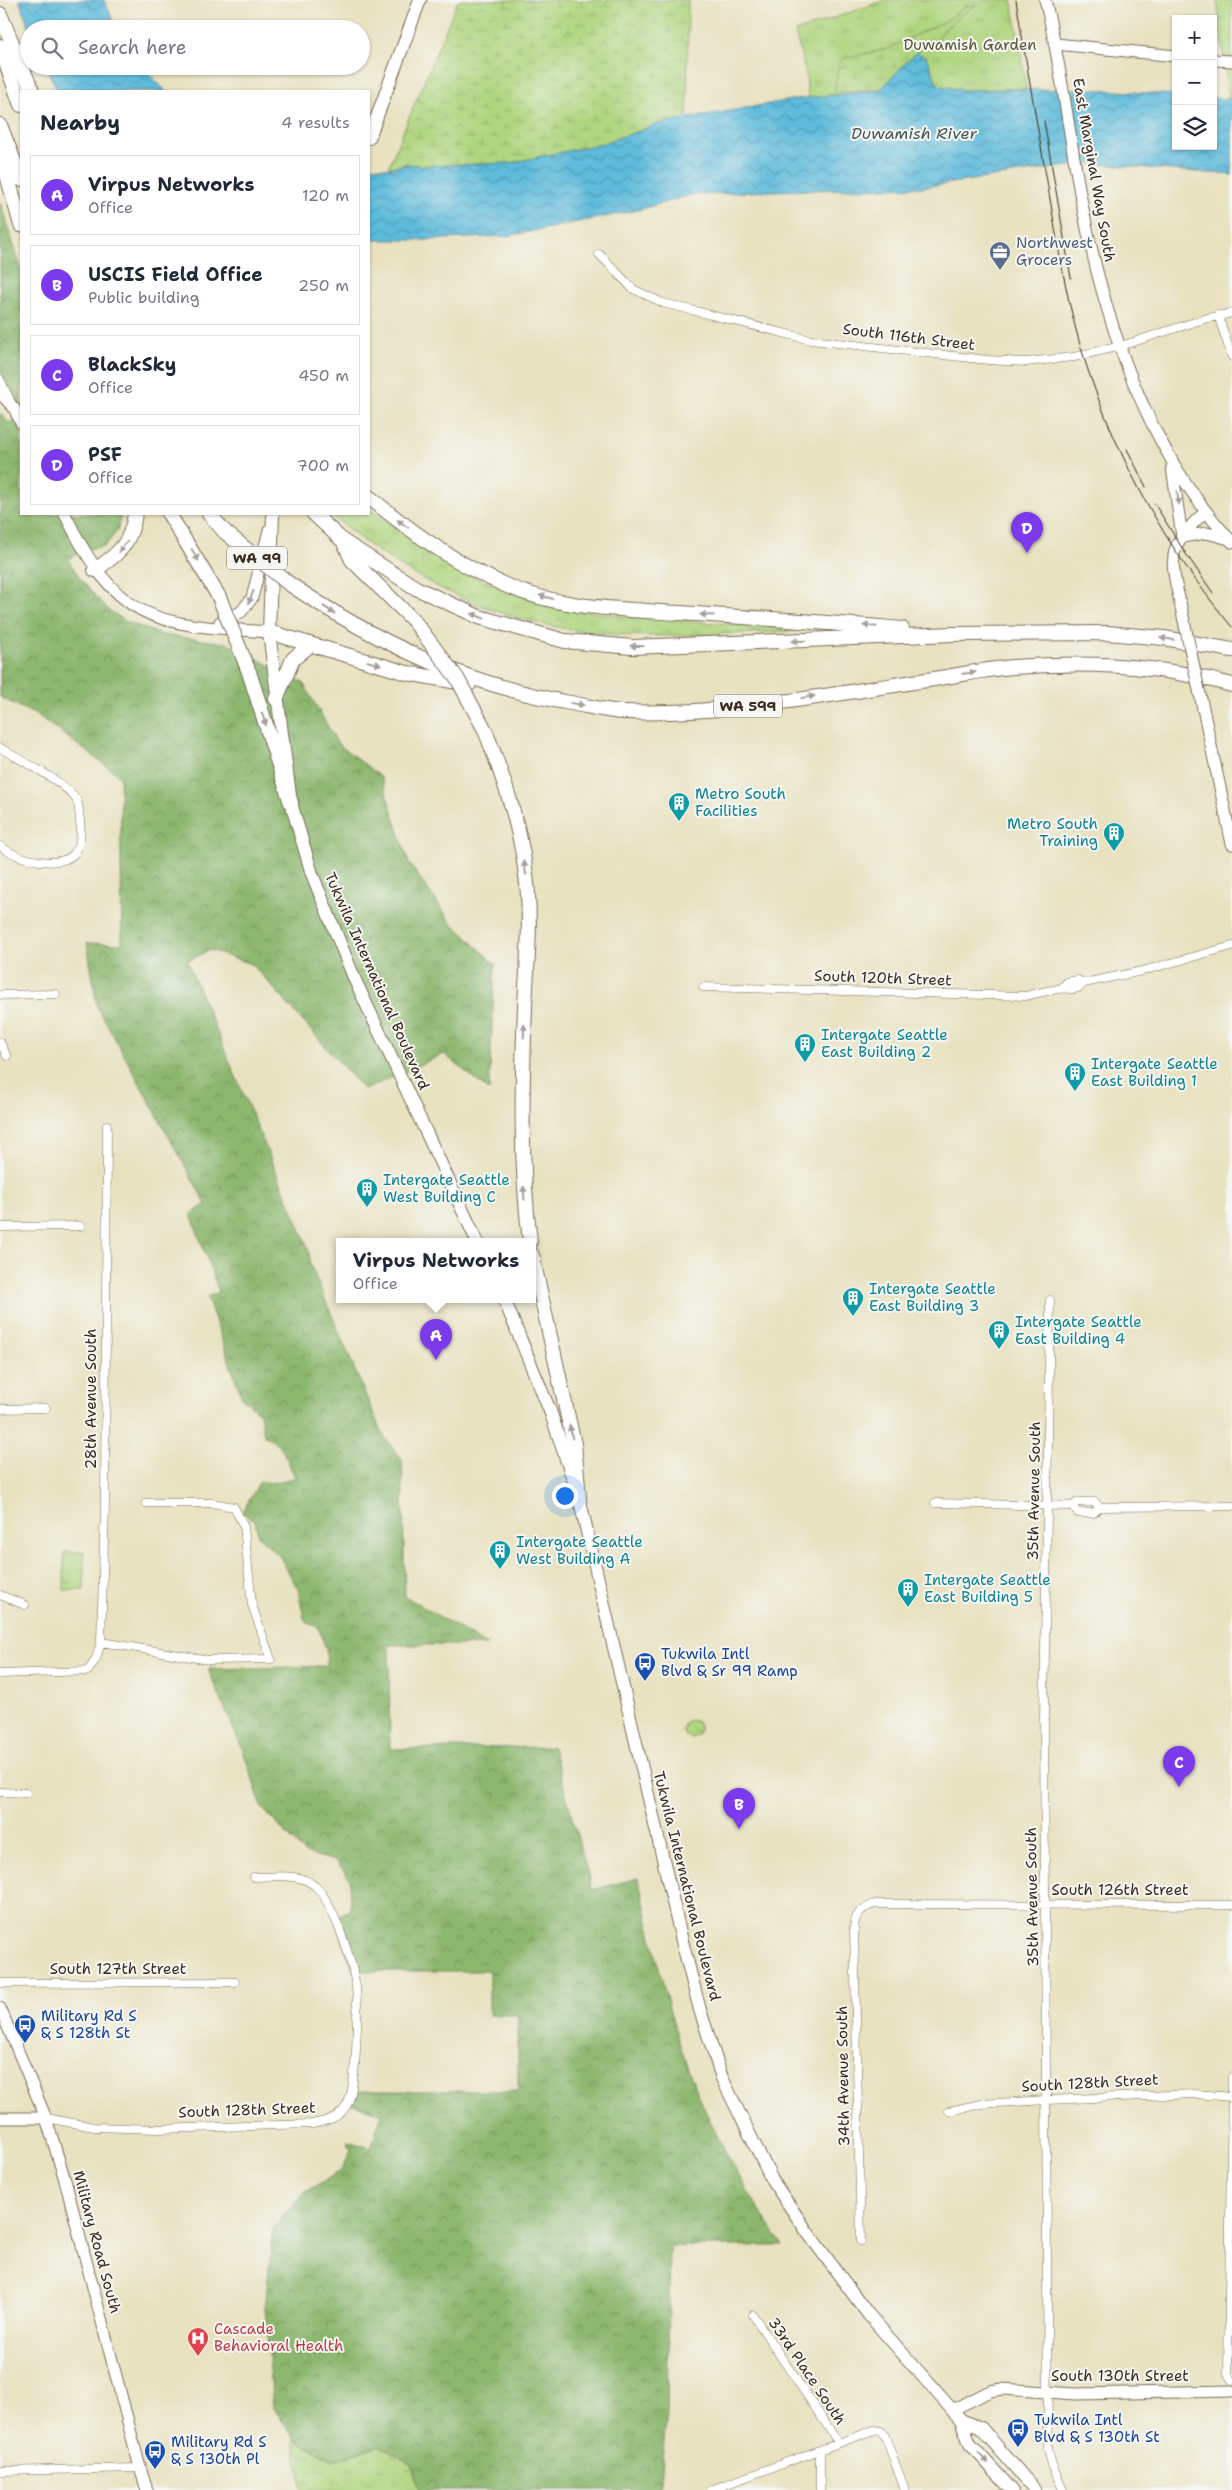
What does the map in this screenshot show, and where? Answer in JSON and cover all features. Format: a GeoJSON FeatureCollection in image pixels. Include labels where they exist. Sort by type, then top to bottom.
{"type":"FeatureCollection","features":[{"type":"Feature","properties":{"kind":"highway"},"geometry":{"type":"LineString","coordinates":[[0,14],[20,62]]}},
{"type":"Feature","properties":{"kind":"highway"},"geometry":{"type":"LineString","coordinates":[[0,46],[20,102]]}},
{"type":"Feature","properties":{"kind":"highway"},"geometry":{"type":"LineString","coordinates":[[25,75],[32,90]]}},
{"type":"Feature","properties":{"kind":"highway"},"geometry":{"type":"LineString","coordinates":[[0,125],[20,176]]}},
{"type":"Feature","properties":{"kind":"highway"},"geometry":{"type":"LineString","coordinates":[[0,150],[20,221]]}},
{"type":"Feature","properties":{"kind":"highway"},"geometry":{"type":"LineString","coordinates":[[370,498],[400,522],[477,572],[507,586],[552,599],[608,608],[857,625],[953,634]]}},
{"type":"Feature","properties":{"kind":"highway"},"geometry":{"type":"LineString","coordinates":[[96,570],[113,558],[131,536],[135,515]]}},
{"type":"Feature","properties":{"kind":"highway"},"geometry":{"type":"LineString","coordinates":[[171,515],[219,597],[249,672],[291,802]]}},
{"type":"Feature","properties":{"kind":"highway","name":"WA 99"},"geometry":{"type":"LineString","coordinates":[[210,515],[225,532],[288,583]]}},
{"type":"Feature","properties":{"kind":"highway"},"geometry":{"type":"LineString","coordinates":[[315,515],[344,542],[416,588],[479,617],[565,641],[641,646],[953,634],[1108,634],[1164,638],[1232,650]]}},
{"type":"Feature","properties":{"kind":"highway"},"geometry":{"type":"LineString","coordinates":[[344,542],[352,560],[414,621],[457,678],[485,730],[507,786],[521,839],[527,876],[529,925],[522,1141],[524,1199],[530,1238]]}},
{"type":"Feature","properties":{"kind":"highway","name":"WA 599"},"geometry":{"type":"LineString","coordinates":[[288,583],[337,616],[417,658],[465,676],[545,698],[622,712],[700,710],[754,706],[1012,667],[1114,665],[1158,670],[1232,685]]}},
{"type":"Feature","properties":{"kind":"highway"},"geometry":{"type":"LineString","coordinates":[[269,632],[406,673],[545,698]]}},
{"type":"Feature","properties":{"kind":"highway"},"geometry":{"type":"LineString","coordinates":[[276,699],[293,659],[310,645]]}},
{"type":"Feature","properties":{"kind":"highway"},"geometry":{"type":"LineString","coordinates":[[536,1273],[574,1444],[578,1497]]}},
{"type":"Feature","properties":{"kind":"main road"},"geometry":{"type":"LineString","coordinates":[[370,135],[420,0]]}},
{"type":"Feature","properties":{"kind":"main road","name":"Tukwila International Boulevard"},"geometry":{"type":"LineString","coordinates":[[273,515],[269,632],[276,699],[291,802],[312,874],[355,980],[476,1238]]}},
{"type":"Feature","properties":{"kind":"main road","name":"Tukwila International Boulevard"},"geometry":{"type":"LineString","coordinates":[[506,1303],[550,1411],[578,1497],[682,1940],[700,2010],[722,2078],[772,2180],[808,2233],[868,2314],[961,2420],[970,2444],[1012,2490]]}},
{"type":"Feature","properties":{"kind":"main road","name":"Tukwila International Boulevard"},"geometry":{"type":"LineString","coordinates":[[961,2420],[981,2428],[1035,2490]]}},
{"type":"Feature","properties":{"kind":"street","name":"East Marginal Way South"},"geometry":{"type":"LineString","coordinates":[[1045,0],[1057,48],[1081,202],[1099,277],[1121,346],[1144,408],[1171,461],[1206,511],[1231,541]]}},
{"type":"Feature","properties":{"kind":"street"},"geometry":{"type":"LineString","coordinates":[[1057,48],[1172,56]]}},
{"type":"Feature","properties":{"kind":"street"},"geometry":{"type":"LineString","coordinates":[[1217,60],[1232,61]]}},
{"type":"Feature","properties":{"kind":"street","name":"South 116th Street"},"geometry":{"type":"LineString","coordinates":[[599,254],[633,289],[656,301],[811,340],[1026,362],[1074,357],[1121,346],[1218,315],[1232,313]]}},
{"type":"Feature","properties":{"kind":"street"},"geometry":{"type":"LineString","coordinates":[[1218,315],[1232,356]]}},
{"type":"Feature","properties":{"kind":"street"},"geometry":{"type":"LineString","coordinates":[[0,379],[20,421]]}},
{"type":"Feature","properties":{"kind":"street"},"geometry":{"type":"LineString","coordinates":[[0,393],[14,408]]}},
{"type":"Feature","properties":{"kind":"street"},"geometry":{"type":"LineString","coordinates":[[1171,461],[1182,536]]}},
{"type":"Feature","properties":{"kind":"street"},"geometry":{"type":"LineString","coordinates":[[1206,511],[1182,536],[1175,548],[1172,562],[1232,844]]}},
{"type":"Feature","properties":{"kind":"street"},"geometry":{"type":"LineString","coordinates":[[66,515],[96,570],[124,601],[139,610],[171,622],[210,628],[269,632]]}},
{"type":"Feature","properties":{"kind":"street"},"geometry":{"type":"LineString","coordinates":[[210,628],[241,612],[252,598],[273,515]]}},
{"type":"Feature","properties":{"kind":"street"},"geometry":{"type":"LineString","coordinates":[[1182,536],[1207,533],[1231,541]]}},
{"type":"Feature","properties":{"kind":"street"},"geometry":{"type":"LineString","coordinates":[[0,748],[68,790],[78,801],[81,833],[80,845],[73,856],[64,861],[54,863],[22,858],[0,846]]}},
{"type":"Feature","properties":{"kind":"street","name":"South 120th Street"},"geometry":{"type":"LineString","coordinates":[[704,987],[1026,996],[1061,988],[1067,982],[1078,980],[1084,983],[1142,971],[1232,946]]}},
{"type":"Feature","properties":{"kind":"street"},"geometry":{"type":"LineString","coordinates":[[0,995],[56,994]]}},
{"type":"Feature","properties":{"kind":"street"},"geometry":{"type":"LineString","coordinates":[[0,1042],[7,1056]]}},
{"type":"Feature","properties":{"kind":"street","name":"28th Avenue South"},"geometry":{"type":"LineString","coordinates":[[0,1674],[88,1671],[96,1659],[101,1642],[105,1505],[107,1125]]}},
{"type":"Feature","properties":{"kind":"street"},"geometry":{"type":"LineString","coordinates":[[0,1227],[80,1226]]}},
{"type":"Feature","properties":{"kind":"street","name":"35th Avenue South"},"geometry":{"type":"LineString","coordinates":[[1050,1300],[1044,1719],[1048,2449],[1052,2465],[1064,2490]]}},
{"type":"Feature","properties":{"kind":"street"},"geometry":{"type":"LineString","coordinates":[[0,1409],[46,1408]]}},
{"type":"Feature","properties":{"kind":"street"},"geometry":{"type":"LineString","coordinates":[[935,1503],[1072,1506],[1078,1502],[1095,1502],[1099,1507],[1232,1506]]}},
{"type":"Feature","properties":{"kind":"street"},"geometry":{"type":"LineString","coordinates":[[101,1642],[209,1660],[271,1659],[252,1605],[244,1527],[234,1507],[212,1503],[146,1503]]}},
{"type":"Feature","properties":{"kind":"street"},"geometry":{"type":"LineString","coordinates":[[0,1594],[25,1605]]}},
{"type":"Feature","properties":{"kind":"street"},"geometry":{"type":"LineString","coordinates":[[0,1792],[26,1793]]}},
{"type":"Feature","properties":{"kind":"street","name":"South 128th Street"},"geometry":{"type":"LineString","coordinates":[[0,2118],[46,2118],[94,2127],[158,2129],[312,2124],[330,2120],[339,2115],[347,2105],[352,2090],[356,2053],[355,1981],[344,1942],[327,1901],[316,1886],[304,1879],[254,1877]]}},
{"type":"Feature","properties":{"kind":"street","name":"South 126th Street"},"geometry":{"type":"LineString","coordinates":[[859,1911],[875,1904],[1232,1905]]}},
{"type":"Feature","properties":{"kind":"street","name":"34th Avenue South"},"geometry":{"type":"LineString","coordinates":[[859,1911],[855,1918],[854,1928],[861,2241]]}},
{"type":"Feature","properties":{"kind":"street","name":"South 127th Street"},"geometry":{"type":"LineString","coordinates":[[0,1983],[235,1982]]}},
{"type":"Feature","properties":{"kind":"street","name":"Military Road South"},"geometry":{"type":"LineString","coordinates":[[0,2008],[46,2118],[81,2238],[140,2468],[148,2490]]}},
{"type":"Feature","properties":{"kind":"street"},"geometry":{"type":"LineString","coordinates":[[1232,2077],[1228,2374],[1232,2380]]}},
{"type":"Feature","properties":{"kind":"street","name":"South 128th Street"},"geometry":{"type":"LineString","coordinates":[[949,2111],[981,2104],[1046,2100],[1194,2094],[1231,2096]]}},
{"type":"Feature","properties":{"kind":"street","name":"33rd Place South"},"geometry":{"type":"LineString","coordinates":[[753,2315],[838,2442]]}},
{"type":"Feature","properties":{"kind":"street","name":"South 130th Street"},"geometry":{"type":"LineString","coordinates":[[952,2410],[990,2391],[1002,2389],[1075,2394],[1232,2391]]}},
{"type":"Feature","properties":{"kind":"street"},"geometry":{"type":"LineString","coordinates":[[711,2490],[874,2430],[882,2431],[885,2436],[905,2490]]}},
{"type":"Feature","properties":{"kind":"street"},"geometry":{"type":"LineString","coordinates":[[820,2451],[820,2490]]}},
{"type":"Feature","properties":{"kind":"street"},"geometry":{"type":"LineString","coordinates":[[0,2471],[140,2468]]}},
{"type":"Feature","properties":{"kind":"green space"},"geometry":{"type":"Polygon","coordinates":[[[458,0],[688,0],[687,119],[661,123],[605,143],[511,163],[424,166],[407,164],[388,168],[458,0]]]}},
{"type":"Feature","properties":{"kind":"green space","name":"Duwamish Garden"},"geometry":{"type":"Polygon","coordinates":[[[885,0],[1012,0],[1027,88],[961,90],[938,85],[926,57],[916,52],[881,90],[808,99],[806,74],[795,32],[885,0]]]}},
{"type":"Feature","properties":{"kind":"green space"},"geometry":{"type":"Polygon","coordinates":[[[1217,0],[1232,0],[1232,99],[1229,99],[1217,0]]]}},
{"type":"Feature","properties":{"kind":"green space"},"geometry":{"type":"Polygon","coordinates":[[[978,4],[948,26],[926,57],[938,85],[835,92],[837,72],[842,59],[887,49],[951,18],[966,6],[978,4]]]}},
{"type":"Feature","properties":{"kind":"green space"},"geometry":{"type":"Polygon","coordinates":[[[0,202],[20,265],[20,413],[0,370],[0,202]]]}},
{"type":"Feature","properties":{"kind":"green space"},"geometry":{"type":"Polygon","coordinates":[[[0,413],[9,423],[20,418],[20,515],[121,515],[117,531],[105,546],[87,549],[68,559],[79,577],[110,611],[127,622],[163,635],[227,643],[303,683],[338,744],[381,777],[409,863],[451,922],[495,964],[489,1091],[444,1054],[364,1090],[252,964],[210,950],[187,961],[308,1247],[311,1266],[382,1434],[402,1460],[405,1596],[487,1645],[389,1645],[390,1749],[553,1747],[592,1890],[638,1878],[656,1957],[685,2062],[704,2108],[735,2169],[783,2246],[670,2246],[667,2413],[659,2490],[419,2490],[412,2465],[379,2445],[334,2461],[294,2438],[273,2407],[265,2308],[273,2229],[303,2193],[341,2171],[351,2150],[347,2141],[371,2148],[382,2113],[349,2103],[353,2091],[518,2091],[518,2015],[489,2015],[489,1971],[353,1971],[335,1917],[350,1910],[350,1879],[336,1861],[304,1853],[262,1808],[244,1753],[208,1669],[327,1666],[326,1649],[318,1627],[307,1623],[304,1618],[298,1589],[280,1557],[258,1536],[255,1520],[242,1513],[260,1481],[270,1483],[295,1478],[280,1447],[264,1436],[260,1413],[242,1398],[207,1297],[219,1292],[191,1214],[206,1204],[97,1006],[87,943],[122,944],[120,776],[40,717],[0,697],[0,413]]]}},
{"type":"Feature","properties":{"kind":"green space"},"geometry":{"type":"Polygon","coordinates":[[[370,510],[446,562],[487,583],[565,609],[631,617],[783,628],[794,631],[640,636],[589,632],[553,626],[518,618],[484,607],[451,593],[419,577],[359,537],[332,515],[370,515],[370,510]]]}},
{"type":"Feature","properties":{"kind":"green space"},"geometry":{"type":"Polygon","coordinates":[[[64,1552],[84,1552],[84,1590],[64,1590],[64,1552]]]}},
{"type":"Feature","properties":{"kind":"green space"},"geometry":{"type":"Polygon","coordinates":[[[691,1720],[698,1722],[700,1729],[698,1735],[691,1738],[685,1735],[682,1729],[685,1722],[691,1720]]]}},
{"type":"Feature","properties":{"kind":"green space"},"geometry":{"type":"Polygon","coordinates":[[[294,2438],[334,2461],[379,2445],[412,2465],[419,2490],[302,2490],[294,2438]]]}},
{"type":"Feature","properties":{"kind":"water"},"geometry":{"type":"Polygon","coordinates":[[[19,0],[104,0],[113,20],[27,20],[19,0]]]}},
{"type":"Feature","properties":{"kind":"water","name":"Duwamish River"},"geometry":{"type":"Polygon","coordinates":[[[916,52],[926,57],[938,85],[961,90],[1088,89],[1172,95],[1172,150],[1217,150],[1217,98],[1232,99],[1232,175],[1089,163],[923,187],[691,195],[638,210],[508,236],[425,240],[370,240],[370,166],[388,168],[407,164],[424,166],[511,163],[605,143],[661,123],[797,99],[880,90],[916,52]]]}},
{"type":"Feature","properties":{"kind":"water"},"geometry":{"type":"Polygon","coordinates":[[[50,75],[150,75],[165,90],[57,90],[50,75]]]}},
{"type":"Feature","properties":{"kind":"tram line"},"geometry":{"type":"LineString","coordinates":[[1016,0],[1055,231],[1073,320],[1086,364],[1113,435],[1147,503],[1186,567],[1232,627]]}},
{"type":"Feature","properties":{"kind":"tram line"},"geometry":{"type":"LineString","coordinates":[[1044,121],[1071,278]]}},
{"type":"Feature","properties":{"kind":"tram line"},"geometry":{"type":"LineString","coordinates":[[1127,449],[1146,487]]}},
{"type":"Feature","properties":{"kind":"tram line"},"geometry":{"type":"LineString","coordinates":[[1154,503],[1213,593]]}},
{"type":"Feature","properties":{"kind":"place","name":"Northwest Grocers"},"geometry":{"type":"Point","coordinates":[1000,271]}},
{"type":"Feature","properties":{"kind":"place","name":"PSF"},"geometry":{"type":"Point","coordinates":[1027,553]}},
{"type":"Feature","properties":{"kind":"place","name":"Metro South Facilities"},"geometry":{"type":"Point","coordinates":[679,822]}},
{"type":"Feature","properties":{"kind":"place","name":"Metro South Training"},"geometry":{"type":"Point","coordinates":[1114,852]}},
{"type":"Feature","properties":{"kind":"place","name":"Intergate Seattle East Building 2"},"geometry":{"type":"Point","coordinates":[805,1063]}},
{"type":"Feature","properties":{"kind":"place","name":"Intergate Seattle East Building 1"},"geometry":{"type":"Point","coordinates":[1075,1092]}},
{"type":"Feature","properties":{"kind":"place","name":"Intergate Seattle West Building C"},"geometry":{"type":"Point","coordinates":[367,1208]}},
{"type":"Feature","properties":{"kind":"place","name":"Intergate Seattle East Building 3"},"geometry":{"type":"Point","coordinates":[853,1317]}},
{"type":"Feature","properties":{"kind":"place","name":"Intergate Seattle East Building 4"},"geometry":{"type":"Point","coordinates":[999,1350]}},
{"type":"Feature","properties":{"kind":"place","name":"Virpus Networks"},"geometry":{"type":"Point","coordinates":[436,1360]}},
{"type":"Feature","properties":{"kind":"place","name":"Intergate Seattle West Building A"},"geometry":{"type":"Point","coordinates":[500,1570]}},
{"type":"Feature","properties":{"kind":"place","name":"Intergate Seattle East Building 5"},"geometry":{"type":"Point","coordinates":[908,1608]}},
{"type":"Feature","properties":{"kind":"place","name":"Tukwila Intl Blvd & Sr 99 Ramp"},"geometry":{"type":"Point","coordinates":[645,1682]}},
{"type":"Feature","properties":{"kind":"place","name":"BlackSky"},"geometry":{"type":"Point","coordinates":[1179,1787]}},
{"type":"Feature","properties":{"kind":"place","name":"USCIS Field Office"},"geometry":{"type":"Point","coordinates":[739,1829]}},
{"type":"Feature","properties":{"kind":"place","name":"Military Rd S & S 128th St"},"geometry":{"type":"Point","coordinates":[25,2044]}},
{"type":"Feature","properties":{"kind":"place","name":"Cascade Behavioral Health"},"geometry":{"type":"Point","coordinates":[198,2357]}},
{"type":"Feature","properties":{"kind":"place","name":"Tukwila Intl Blvd & S 130th St"},"geometry":{"type":"Point","coordinates":[1018,2448]}},
{"type":"Feature","properties":{"kind":"place","name":"Military Rd S & S 130th Pl"},"geometry":{"type":"Point","coordinates":[155,2470]}}]}
